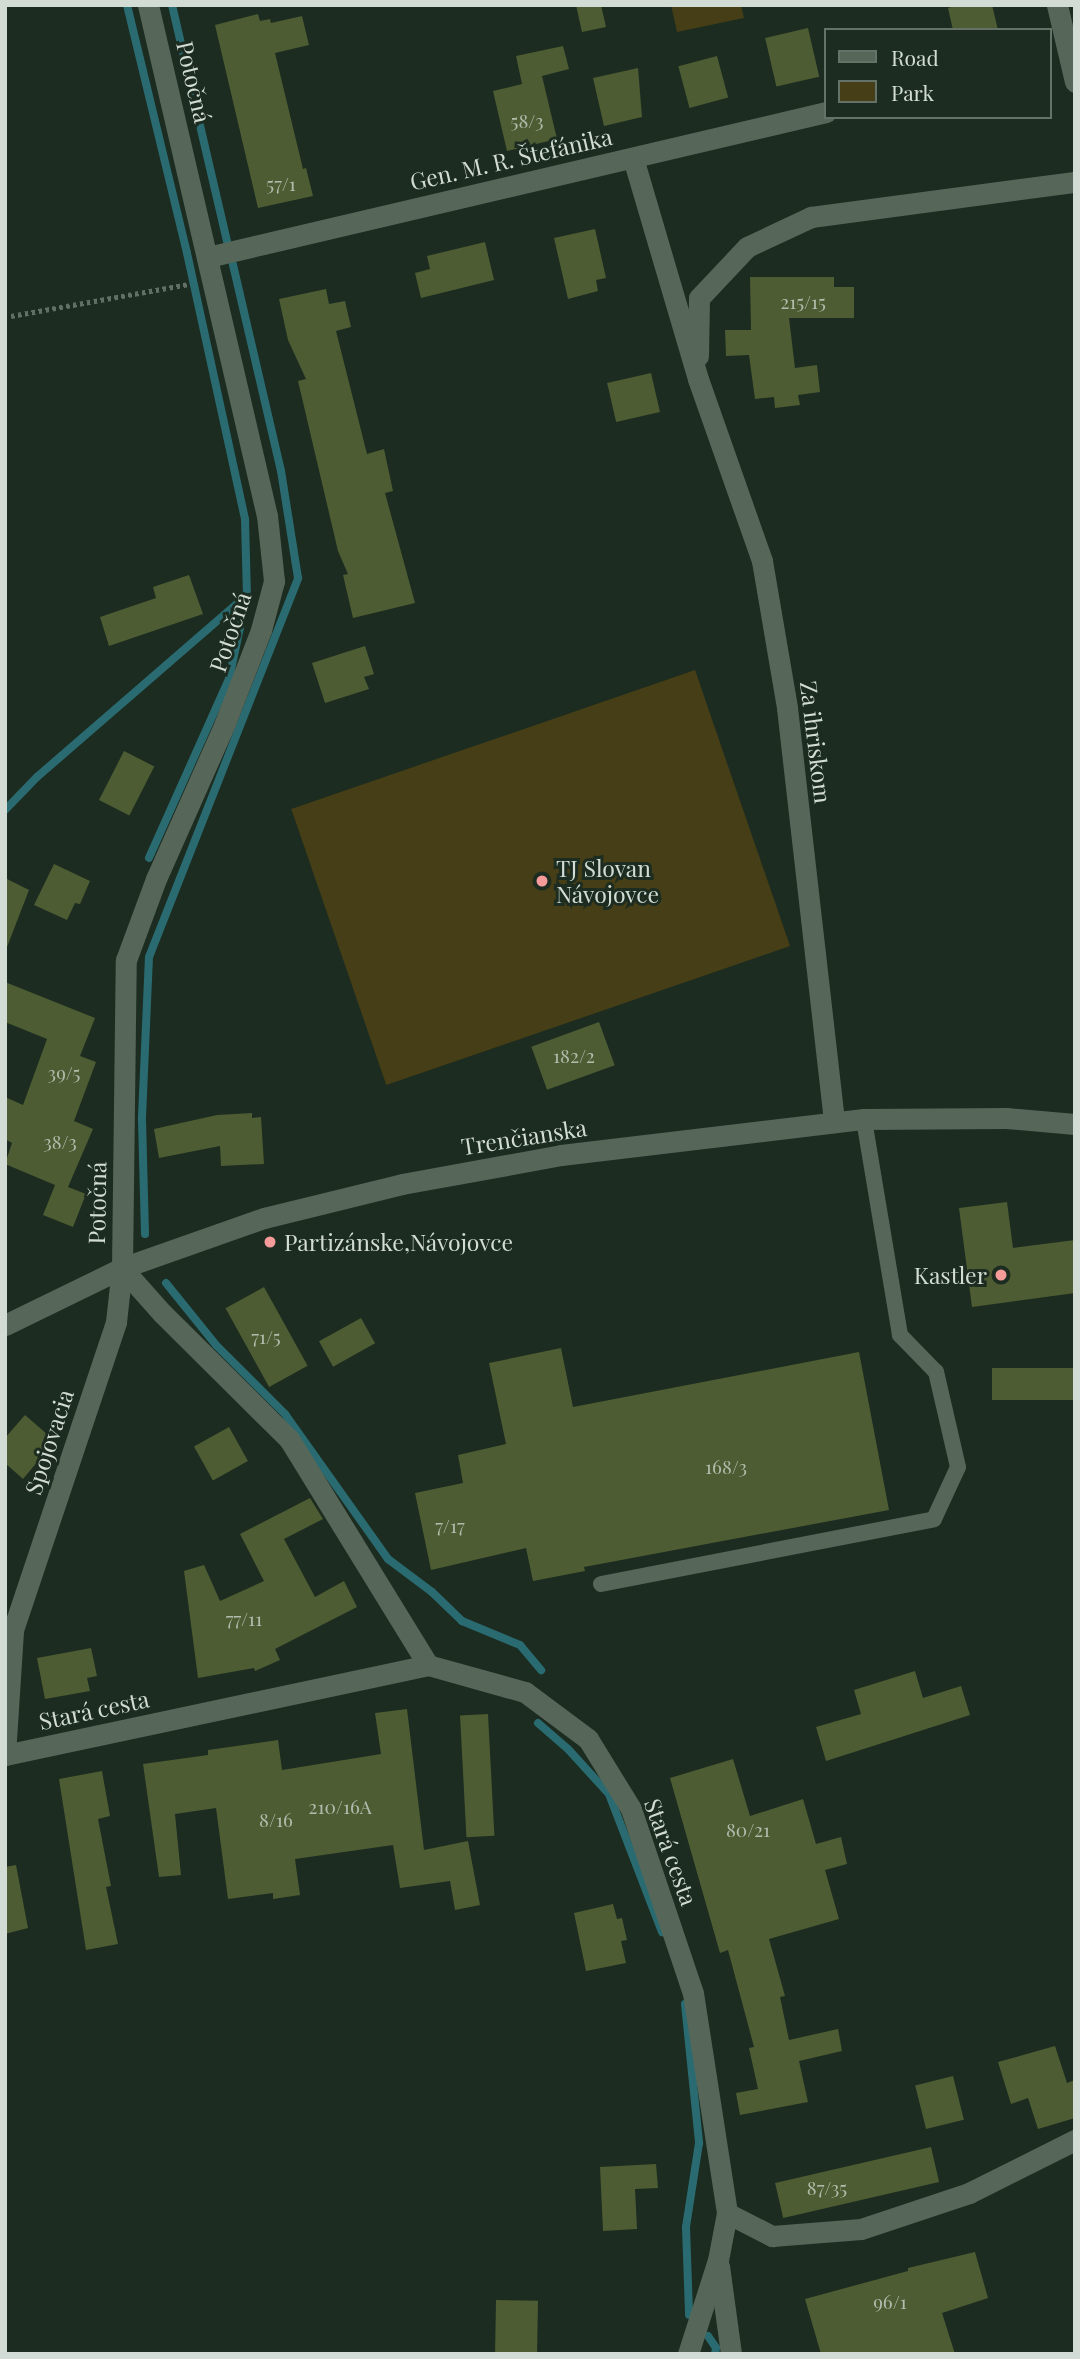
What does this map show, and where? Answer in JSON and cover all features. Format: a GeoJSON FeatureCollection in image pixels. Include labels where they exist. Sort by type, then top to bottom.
{"type":"FeatureCollection","features":[{"type":"Feature","properties":{"kind":"street","name":"Potočná"},"geometry":{"type":"LineString","coordinates":[[122,1268],[127,961],[156,879],[230,712],[261,630],[274,581],[267,516],[148,5]]}},
{"type":"Feature","properties":{"kind":"street"},"geometry":{"type":"LineString","coordinates":[[1057,5],[1059,57],[1075,82]]}},
{"type":"Feature","properties":{"kind":"street","name":"Gen. M. R. Štefánika"},"geometry":{"type":"LineString","coordinates":[[208,257],[824,112]]}},
{"type":"Feature","properties":{"kind":"street","name":"Za ihriskom"},"geometry":{"type":"LineString","coordinates":[[633,158],[698,379],[762,561],[787,708],[834,1122]]}},
{"type":"Feature","properties":{"kind":"street"},"geometry":{"type":"LineString","coordinates":[[698,379],[699,298],[747,247],[811,217],[1075,182]]}},
{"type":"Feature","properties":{"kind":"street","name":"Trenčianska"},"geometry":{"type":"LineString","coordinates":[[5,1325],[122,1268],[264,1218],[402,1184],[561,1155],[864,1119],[1006,1118],[1075,1124]]}},
{"type":"Feature","properties":{"kind":"street"},"geometry":{"type":"LineString","coordinates":[[122,1268],[162,1313],[289,1439],[428,1665]]}},
{"type":"Feature","properties":{"kind":"street","name":"Spojovacia"},"geometry":{"type":"LineString","coordinates":[[5,1755],[13,1630],[116,1322],[122,1268]]}},
{"type":"Feature","properties":{"kind":"street","name":"Stará cesta"},"geometry":{"type":"LineString","coordinates":[[5,1755],[428,1665],[525,1692],[588,1739],[631,1809],[693,1993],[727,2213],[718,2260]]}},
{"type":"Feature","properties":{"kind":"street"},"geometry":{"type":"LineString","coordinates":[[727,2213],[772,2236],[861,2230],[969,2193],[1075,2140]]}},
{"type":"Feature","properties":{"kind":"street"},"geometry":{"type":"LineString","coordinates":[[688,2354],[718,2260]]}},
{"type":"Feature","properties":{"kind":"street"},"geometry":{"type":"LineString","coordinates":[[718,2260],[731,2354]]}},
{"type":"Feature","properties":{"kind":"lane"},"geometry":{"type":"LineString","coordinates":[[601,1584],[934,1519],[958,1467],[936,1372],[900,1335],[864,1119]]}},
{"type":"Feature","properties":{"kind":"path"},"geometry":{"type":"LineString","coordinates":[[11,316],[175,286]]}},
{"type":"Feature","properties":{"kind":"green space"},"geometry":{"type":"Polygon","coordinates":[[[671,5],[741,5],[744,18],[677,32],[671,5]]]}},
{"type":"Feature","properties":{"kind":"green space","name":"TJ Slovan Návojovce"},"geometry":{"type":"Polygon","coordinates":[[[695,670],[790,946],[386,1085],[291,809],[695,670]]]}},
{"type":"Feature","properties":{"kind":"building"},"geometry":{"type":"Polygon","coordinates":[[[576,5],[601,5],[606,27],[582,32],[576,5]]]}},
{"type":"Feature","properties":{"kind":"building"},"geometry":{"type":"Polygon","coordinates":[[[959,5],[992,5],[998,28],[953,28],[948,8],[959,5]]]}},
{"type":"Feature","properties":{"kind":"building"},"geometry":{"type":"Polygon","coordinates":[[[258,14],[260,21],[270,19],[271,23],[302,16],[309,45],[275,53],[303,169],[306,168],[313,196],[258,208],[215,25],[258,14]]]}},
{"type":"Feature","properties":{"kind":"building"},"geometry":{"type":"Polygon","coordinates":[[[808,28],[819,77],[776,87],[765,38],[808,28]]]}},
{"type":"Feature","properties":{"kind":"building"},"geometry":{"type":"Polygon","coordinates":[[[563,46],[569,69],[542,76],[557,139],[507,151],[493,91],[522,84],[516,56],[563,46]]]}},
{"type":"Feature","properties":{"kind":"building"},"geometry":{"type":"Polygon","coordinates":[[[717,56],[728,98],[689,108],[678,66],[717,56]]]}},
{"type":"Feature","properties":{"kind":"building"},"geometry":{"type":"Polygon","coordinates":[[[638,68],[642,117],[604,126],[593,78],[638,68]]]}},
{"type":"Feature","properties":{"kind":"building"},"geometry":{"type":"Polygon","coordinates":[[[595,229],[606,278],[596,280],[598,291],[568,299],[554,238],[595,229]]]}},
{"type":"Feature","properties":{"kind":"building"},"geometry":{"type":"Polygon","coordinates":[[[485,242],[494,280],[421,298],[415,273],[430,269],[427,256],[485,242]]]}},
{"type":"Feature","properties":{"kind":"building"},"geometry":{"type":"Polygon","coordinates":[[[750,277],[834,277],[834,287],[854,287],[854,318],[789,318],[795,368],[817,365],[820,392],[798,395],[800,405],[775,408],[774,397],[755,399],[749,355],[726,356],[725,330],[751,330],[750,277]]]}},
{"type":"Feature","properties":{"kind":"building"},"geometry":{"type":"Polygon","coordinates":[[[326,289],[329,304],[345,301],[351,327],[336,331],[367,454],[384,449],[393,491],[385,493],[415,603],[353,618],[343,575],[348,574],[338,551],[298,381],[306,379],[288,340],[279,299],[326,289]]]}},
{"type":"Feature","properties":{"kind":"building"},"geometry":{"type":"Polygon","coordinates":[[[651,373],[660,412],[616,422],[607,383],[651,373]]]}},
{"type":"Feature","properties":{"kind":"building"},"geometry":{"type":"Polygon","coordinates":[[[189,575],[203,614],[109,646],[100,617],[156,598],[153,587],[189,575]]]}},
{"type":"Feature","properties":{"kind":"building"},"geometry":{"type":"Polygon","coordinates":[[[365,646],[374,674],[364,677],[369,689],[325,703],[312,663],[365,646]]]}},
{"type":"Feature","properties":{"kind":"building"},"geometry":{"type":"Polygon","coordinates":[[[124,751],[154,766],[129,815],[99,800],[124,751]]]}},
{"type":"Feature","properties":{"kind":"building"},"geometry":{"type":"Polygon","coordinates":[[[54,864],[90,881],[80,904],[75,903],[67,920],[34,905],[54,864]]]}},
{"type":"Feature","properties":{"kind":"building"},"geometry":{"type":"Polygon","coordinates":[[[5,878],[29,890],[7,947],[5,947],[5,878]]]}},
{"type":"Feature","properties":{"kind":"building"},"geometry":{"type":"Polygon","coordinates":[[[5,982],[95,1018],[80,1056],[96,1062],[74,1121],[93,1129],[68,1187],[86,1194],[73,1227],[43,1215],[55,1185],[5,1164],[12,1143],[5,1139],[5,1097],[23,1105],[47,1039],[5,1022],[5,982]]]}},
{"type":"Feature","properties":{"kind":"building"},"geometry":{"type":"Polygon","coordinates":[[[599,1022],[615,1065],[547,1090],[531,1047],[599,1022]]]}},
{"type":"Feature","properties":{"kind":"building"},"geometry":{"type":"Polygon","coordinates":[[[252,1113],[252,1118],[261,1117],[264,1164],[221,1166],[220,1146],[159,1158],[154,1129],[217,1115],[252,1113]]]}},
{"type":"Feature","properties":{"kind":"building"},"geometry":{"type":"Polygon","coordinates":[[[1007,1202],[1013,1248],[1075,1240],[1075,1293],[972,1307],[959,1208],[1007,1202]]]}},
{"type":"Feature","properties":{"kind":"building"},"geometry":{"type":"Polygon","coordinates":[[[264,1287],[308,1366],[269,1387],[226,1308],[264,1287]]]}},
{"type":"Feature","properties":{"kind":"building"},"geometry":{"type":"Polygon","coordinates":[[[361,1318],[375,1343],[333,1367],[319,1341],[361,1318]]]}},
{"type":"Feature","properties":{"kind":"building"},"geometry":{"type":"Polygon","coordinates":[[[561,1348],[573,1407],[859,1352],[889,1510],[584,1567],[585,1571],[533,1581],[526,1548],[431,1570],[415,1493],[463,1483],[458,1455],[506,1444],[489,1363],[561,1348]]]}},
{"type":"Feature","properties":{"kind":"building"},"geometry":{"type":"Polygon","coordinates":[[[992,1368],[1075,1368],[1075,1400],[992,1400],[992,1368]]]}},
{"type":"Feature","properties":{"kind":"building"},"geometry":{"type":"Polygon","coordinates":[[[25,1415],[55,1441],[23,1479],[5,1463],[5,1438],[25,1415]]]}},
{"type":"Feature","properties":{"kind":"building"},"geometry":{"type":"Polygon","coordinates":[[[229,1427],[248,1461],[213,1481],[194,1446],[229,1427]]]}},
{"type":"Feature","properties":{"kind":"building"},"geometry":{"type":"Polygon","coordinates":[[[310,1498],[323,1519],[284,1539],[315,1597],[344,1581],[357,1607],[275,1649],[280,1660],[255,1671],[254,1668],[198,1678],[184,1571],[204,1565],[220,1601],[264,1581],[240,1534],[310,1498]]]}},
{"type":"Feature","properties":{"kind":"building"},"geometry":{"type":"Polygon","coordinates":[[[91,1648],[97,1676],[87,1678],[90,1691],[45,1699],[37,1658],[91,1648]]]}},
{"type":"Feature","properties":{"kind":"building"},"geometry":{"type":"Polygon","coordinates":[[[915,1671],[923,1698],[961,1686],[970,1715],[826,1761],[816,1727],[861,1714],[854,1690],[915,1671]]]}},
{"type":"Feature","properties":{"kind":"building"},"geometry":{"type":"Polygon","coordinates":[[[407,1709],[424,1850],[468,1841],[480,1905],[455,1910],[450,1881],[400,1888],[393,1845],[295,1859],[300,1895],[273,1899],[273,1893],[228,1899],[216,1808],[175,1814],[181,1875],[159,1877],[143,1764],[208,1755],[208,1750],[278,1740],[282,1770],[381,1754],[375,1713],[407,1709]]]}},
{"type":"Feature","properties":{"kind":"building"},"geometry":{"type":"Polygon","coordinates":[[[488,1714],[494,1836],[466,1837],[460,1715],[488,1714]]]}},
{"type":"Feature","properties":{"kind":"building"},"geometry":{"type":"Polygon","coordinates":[[[733,1759],[750,1816],[803,1799],[816,1844],[841,1837],[847,1864],[825,1870],[839,1919],[769,1939],[785,1996],[780,1997],[789,2040],[838,2029],[842,2051],[799,2061],[808,2102],[740,2115],[736,2093],[758,2089],[749,2048],[754,2047],[728,1950],[720,1953],[670,1778],[733,1759]]]}},
{"type":"Feature","properties":{"kind":"building"},"geometry":{"type":"Polygon","coordinates":[[[102,1771],[110,1816],[98,1819],[111,1886],[106,1887],[118,1944],[86,1950],[59,1779],[102,1771]]]}},
{"type":"Feature","properties":{"kind":"building"},"geometry":{"type":"Polygon","coordinates":[[[16,1865],[28,1928],[5,1934],[5,1867],[16,1865]]]}},
{"type":"Feature","properties":{"kind":"building"},"geometry":{"type":"Polygon","coordinates":[[[613,1904],[617,1919],[622,1918],[627,1940],[621,1941],[626,1963],[586,1971],[574,1913],[613,1904]]]}},
{"type":"Feature","properties":{"kind":"building"},"geometry":{"type":"Polygon","coordinates":[[[1055,2046],[1067,2083],[1075,2080],[1075,2118],[1038,2129],[1028,2098],[1011,2104],[998,2062],[1055,2046]]]}},
{"type":"Feature","properties":{"kind":"building"},"geometry":{"type":"Polygon","coordinates":[[[953,2076],[964,2120],[926,2129],[915,2085],[953,2076]]]}},
{"type":"Feature","properties":{"kind":"building"},"geometry":{"type":"Polygon","coordinates":[[[931,2147],[939,2182],[783,2218],[775,2183],[931,2147]]]}},
{"type":"Feature","properties":{"kind":"building"},"geometry":{"type":"Polygon","coordinates":[[[656,2164],[658,2188],[635,2189],[637,2229],[603,2231],[600,2167],[656,2164]]]}},
{"type":"Feature","properties":{"kind":"building"},"geometry":{"type":"Polygon","coordinates":[[[975,2252],[988,2298],[942,2313],[955,2354],[821,2354],[805,2299],[908,2271],[908,2268],[975,2252]]]}},
{"type":"Feature","properties":{"kind":"building"},"geometry":{"type":"Polygon","coordinates":[[[496,2300],[538,2301],[537,2354],[495,2354],[496,2300]]]}},
{"type":"Feature","properties":{"kind":"waterway"},"geometry":{"type":"LineString","coordinates":[[127,5],[187,253],[245,520],[247,595],[229,679],[149,858]]}},
{"type":"Feature","properties":{"kind":"waterway"},"geometry":{"type":"LineString","coordinates":[[172,5],[227,242]]}},
{"type":"Feature","properties":{"kind":"waterway"},"geometry":{"type":"LineString","coordinates":[[145,1234],[142,1117],[149,957],[298,578],[281,471],[233,264]]}},
{"type":"Feature","properties":{"kind":"waterway"},"geometry":{"type":"LineString","coordinates":[[5,810],[37,777],[246,596]]}},
{"type":"Feature","properties":{"kind":"waterway"},"geometry":{"type":"LineString","coordinates":[[166,1283],[216,1345],[285,1414],[388,1559],[432,1592],[462,1621],[520,1645],[541,1670]]}},
{"type":"Feature","properties":{"kind":"waterway"},"geometry":{"type":"LineString","coordinates":[[538,1723],[568,1749],[609,1794],[662,1932]]}},
{"type":"Feature","properties":{"kind":"waterway"},"geometry":{"type":"LineString","coordinates":[[685,2004],[699,2143],[686,2227],[689,2315]]}},
{"type":"Feature","properties":{"kind":"waterway"},"geometry":{"type":"LineString","coordinates":[[708,2336],[716,2348],[715,2354]]}},
{"type":"Feature","properties":{"kind":"place","name":"TJ Slovan Návojovce"},"geometry":{"type":"Point","coordinates":[542,881]}},
{"type":"Feature","properties":{"kind":"place","name":"Partizánske,Návojovce"},"geometry":{"type":"Point","coordinates":[270,1242]}},
{"type":"Feature","properties":{"kind":"place","name":"Kastler"},"geometry":{"type":"Point","coordinates":[1001,1275]}}]}
